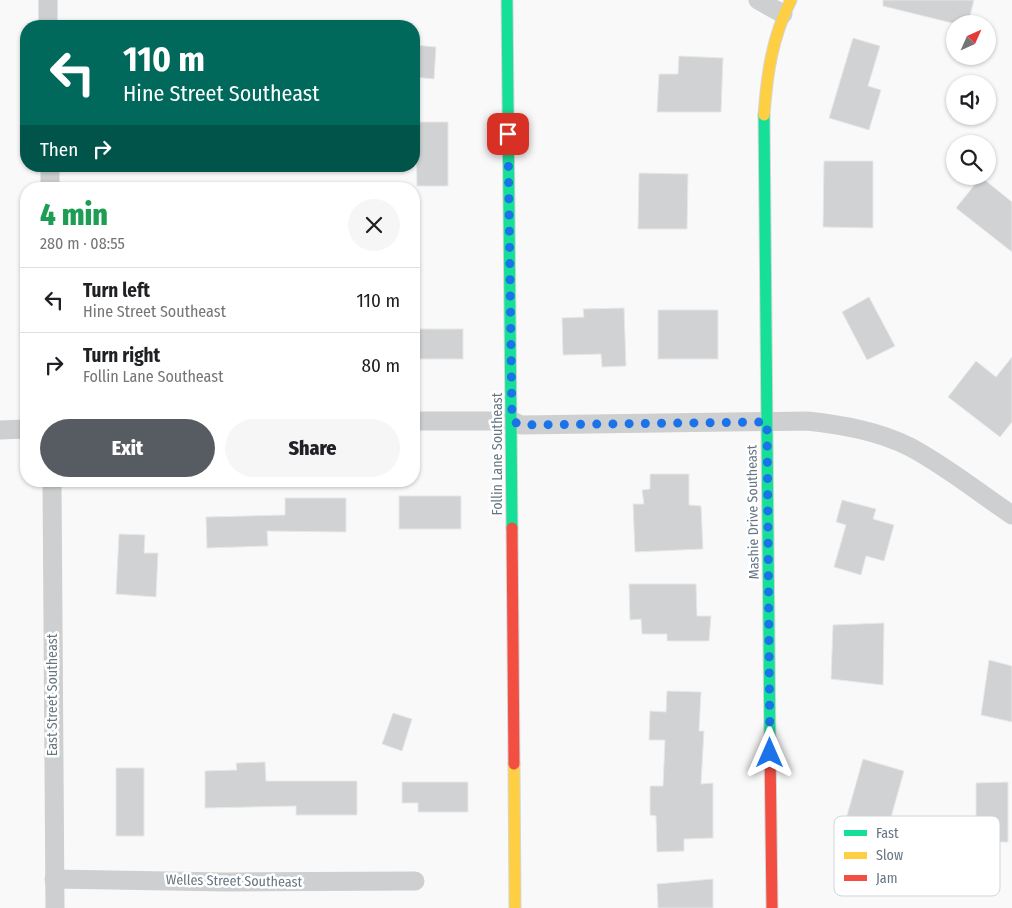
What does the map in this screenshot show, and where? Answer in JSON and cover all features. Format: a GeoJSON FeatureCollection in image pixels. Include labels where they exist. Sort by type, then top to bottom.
{"type":"FeatureCollection","features":[{"type":"Feature","properties":{"kind":"street"},"geometry":{"type":"LineString","coordinates":[[48,0],[48,20]]}},
{"type":"Feature","properties":{"kind":"street","name":"Follin Lane Southeast"},"geometry":{"type":"LineString","coordinates":[[507,0],[515,908]]}},
{"type":"Feature","properties":{"kind":"street"},"geometry":{"type":"LineString","coordinates":[[758,0],[787,7]]}},
{"type":"Feature","properties":{"kind":"street","name":"Mashie Drive Southeast"},"geometry":{"type":"LineString","coordinates":[[772,908],[763,129],[766,77],[773,40],[787,7]]}},
{"type":"Feature","properties":{"kind":"street"},"geometry":{"type":"LineString","coordinates":[[420,421],[512,421],[521,425],[808,420],[844,425],[876,434],[909,447],[940,464],[1012,515]]}},
{"type":"Feature","properties":{"kind":"street"},"geometry":{"type":"LineString","coordinates":[[0,430],[20,429]]}},
{"type":"Feature","properties":{"kind":"street","name":"East Street Southeast"},"geometry":{"type":"LineString","coordinates":[[52,487],[54,908]]}},
{"type":"Feature","properties":{"kind":"street","name":"Welles Street Southeast"},"geometry":{"type":"LineString","coordinates":[[54,879],[226,882],[415,881]]}},
{"type":"Feature","properties":{"kind":"building"},"geometry":{"type":"Polygon","coordinates":[[[883,0],[974,0],[970,15],[946,15],[946,22],[883,6],[883,0]]]}},
{"type":"Feature","properties":{"kind":"building"},"geometry":{"type":"Polygon","coordinates":[[[853,38],[880,46],[868,86],[881,90],[869,130],[829,118],[853,38]]]}},
{"type":"Feature","properties":{"kind":"building"},"geometry":{"type":"Polygon","coordinates":[[[420,46],[436,47],[434,79],[420,78],[420,46]]]}},
{"type":"Feature","properties":{"kind":"building"},"geometry":{"type":"Polygon","coordinates":[[[679,56],[723,58],[721,112],[657,112],[659,74],[678,74],[679,56]]]}},
{"type":"Feature","properties":{"kind":"building"},"geometry":{"type":"Polygon","coordinates":[[[420,122],[448,122],[448,186],[420,186],[420,182],[417,182],[417,172],[420,172],[420,122]]]}},
{"type":"Feature","properties":{"kind":"building"},"geometry":{"type":"Polygon","coordinates":[[[824,161],[873,161],[873,228],[823,227],[824,161]]]}},
{"type":"Feature","properties":{"kind":"building"},"geometry":{"type":"Polygon","coordinates":[[[639,173],[688,174],[687,229],[638,229],[639,173]]]}},
{"type":"Feature","properties":{"kind":"building"},"geometry":{"type":"Polygon","coordinates":[[[975,185],[991,185],[1012,202],[1012,252],[956,208],[975,185]]]}},
{"type":"Feature","properties":{"kind":"building"},"geometry":{"type":"Polygon","coordinates":[[[869,297],[895,346],[867,360],[842,312],[869,297]]]}},
{"type":"Feature","properties":{"kind":"building"},"geometry":{"type":"Polygon","coordinates":[[[624,308],[626,366],[602,367],[601,354],[563,355],[562,318],[584,317],[583,309],[624,308]]]}},
{"type":"Feature","properties":{"kind":"building"},"geometry":{"type":"Polygon","coordinates":[[[658,310],[718,310],[718,359],[658,359],[658,310]]]}},
{"type":"Feature","properties":{"kind":"building"},"geometry":{"type":"Polygon","coordinates":[[[420,329],[463,329],[463,359],[420,359],[420,329]]]}},
{"type":"Feature","properties":{"kind":"building"},"geometry":{"type":"Polygon","coordinates":[[[1012,357],[1012,422],[1000,437],[948,397],[976,361],[996,377],[1012,357]]]}},
{"type":"Feature","properties":{"kind":"building"},"geometry":{"type":"Polygon","coordinates":[[[650,474],[689,474],[689,505],[701,506],[703,549],[635,552],[633,504],[644,504],[642,490],[650,489],[650,474]]]}},
{"type":"Feature","properties":{"kind":"building"},"geometry":{"type":"Polygon","coordinates":[[[399,496],[461,496],[461,529],[399,529],[399,496]]]}},
{"type":"Feature","properties":{"kind":"building"},"geometry":{"type":"Polygon","coordinates":[[[285,498],[346,498],[346,532],[267,531],[268,546],[207,548],[206,517],[285,515],[285,498]]]}},
{"type":"Feature","properties":{"kind":"building"},"geometry":{"type":"Polygon","coordinates":[[[842,500],[876,509],[873,519],[894,525],[884,561],[866,556],[861,575],[834,567],[846,525],[836,522],[842,500]]]}},
{"type":"Feature","properties":{"kind":"building"},"geometry":{"type":"Polygon","coordinates":[[[119,534],[145,535],[144,553],[158,553],[156,597],[116,594],[119,534]]]}},
{"type":"Feature","properties":{"kind":"building"},"geometry":{"type":"Polygon","coordinates":[[[629,584],[696,584],[697,616],[711,616],[709,641],[667,641],[667,634],[642,634],[641,619],[630,620],[629,584]]]}},
{"type":"Feature","properties":{"kind":"building"},"geometry":{"type":"Polygon","coordinates":[[[884,623],[883,685],[831,679],[833,625],[884,623]]]}},
{"type":"Feature","properties":{"kind":"building"},"geometry":{"type":"Polygon","coordinates":[[[989,660],[1012,666],[1012,722],[981,715],[989,660]]]}},
{"type":"Feature","properties":{"kind":"building"},"geometry":{"type":"Polygon","coordinates":[[[667,691],[701,692],[699,731],[704,731],[701,784],[713,783],[713,838],[684,839],[684,851],[657,852],[656,816],[650,815],[650,786],[663,786],[665,740],[649,740],[650,711],[666,712],[667,691]]]}},
{"type":"Feature","properties":{"kind":"building"},"geometry":{"type":"Polygon","coordinates":[[[393,713],[412,719],[402,751],[382,744],[393,713]]]}},
{"type":"Feature","properties":{"kind":"building"},"geometry":{"type":"Polygon","coordinates":[[[863,759],[904,771],[891,816],[847,816],[863,759]]]}},
{"type":"Feature","properties":{"kind":"building"},"geometry":{"type":"Polygon","coordinates":[[[265,762],[266,781],[357,781],[357,815],[296,815],[296,806],[205,808],[205,771],[237,770],[236,763],[265,762]]]}},
{"type":"Feature","properties":{"kind":"building"},"geometry":{"type":"Polygon","coordinates":[[[116,768],[144,768],[144,836],[116,836],[116,768]]]}},
{"type":"Feature","properties":{"kind":"building"},"geometry":{"type":"Polygon","coordinates":[[[402,782],[468,782],[468,812],[418,812],[418,803],[402,803],[402,782]]]}},
{"type":"Feature","properties":{"kind":"building"},"geometry":{"type":"Polygon","coordinates":[[[1008,782],[1008,842],[1000,842],[1000,816],[976,816],[976,783],[1008,782]]]}},
{"type":"Feature","properties":{"kind":"building"},"geometry":{"type":"Polygon","coordinates":[[[713,879],[713,908],[658,908],[657,884],[713,879]]]}},
{"type":"Feature","properties":{"kind":"traffic: fast"},"geometry":{"type":"LineString","coordinates":[[507,0],[512,528]]}},
{"type":"Feature","properties":{"kind":"traffic: fast"},"geometry":{"type":"LineString","coordinates":[[764,115],[770,747]]}},
{"type":"Feature","properties":{"kind":"traffic: slow"},"geometry":{"type":"LineString","coordinates":[[764,115],[767,85],[775,42],[791,0]]}},
{"type":"Feature","properties":{"kind":"traffic: slow"},"geometry":{"type":"LineString","coordinates":[[514,764],[515,908]]}},
{"type":"Feature","properties":{"kind":"traffic: jam"},"geometry":{"type":"LineString","coordinates":[[512,528],[514,764]]}},
{"type":"Feature","properties":{"kind":"traffic: jam"},"geometry":{"type":"LineString","coordinates":[[770,747],[772,908]]}},
{"type":"Feature","properties":{"kind":"route"},"geometry":{"type":"LineString","coordinates":[[508,134],[512,421],[521,425],[767,422],[770,753]]}}]}
